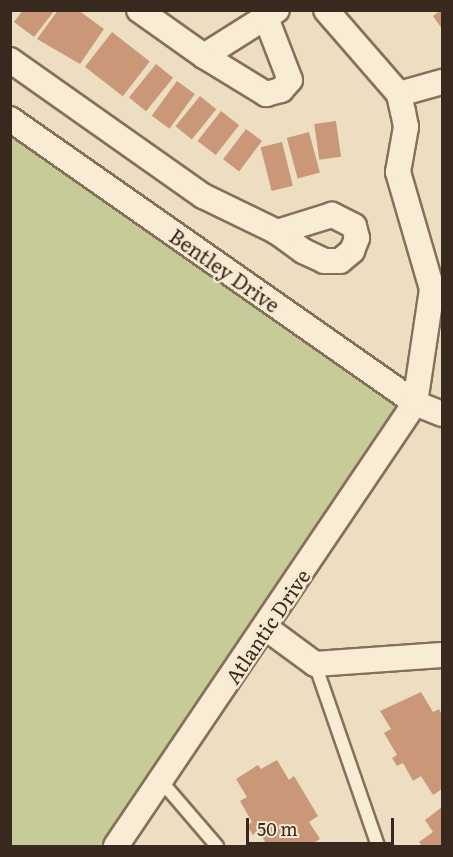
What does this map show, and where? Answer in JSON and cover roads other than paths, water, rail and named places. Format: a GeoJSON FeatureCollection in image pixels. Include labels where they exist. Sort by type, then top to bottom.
{"type":"FeatureCollection","features":[{"type":"Feature","properties":{"kind":"street"},"geometry":{"type":"LineString","coordinates":[[139,10],[204,56],[266,94],[281,90],[290,80],[268,13],[204,56]]}},
{"type":"Feature","properties":{"kind":"street"},"geometry":{"type":"LineString","coordinates":[[326,10],[399,94],[406,127],[399,172],[432,289],[415,403]]}},
{"type":"Feature","properties":{"kind":"street"},"geometry":{"type":"LineString","coordinates":[[10,60],[203,196],[277,232]]}},
{"type":"Feature","properties":{"kind":"street"},"geometry":{"type":"LineString","coordinates":[[399,94],[442,82]]}},
{"type":"Feature","properties":{"kind":"street","name":"Bentley Drive"},"geometry":{"type":"LineString","coordinates":[[10,119],[415,403],[442,414]]}},
{"type":"Feature","properties":{"kind":"street","name":"Atlantic Drive"},"geometry":{"type":"LineString","coordinates":[[116,846],[266,628],[415,403]]}},
{"type":"Feature","properties":{"kind":"street"},"geometry":{"type":"LineString","coordinates":[[266,628],[315,664],[442,656]]}},
{"type":"Feature","properties":{"kind":"lane"},"geometry":{"type":"LineString","coordinates":[[315,664],[377,846]]}},
{"type":"Feature","properties":{"kind":"lane"},"geometry":{"type":"LineString","coordinates":[[161,781],[217,846]]}}]}
